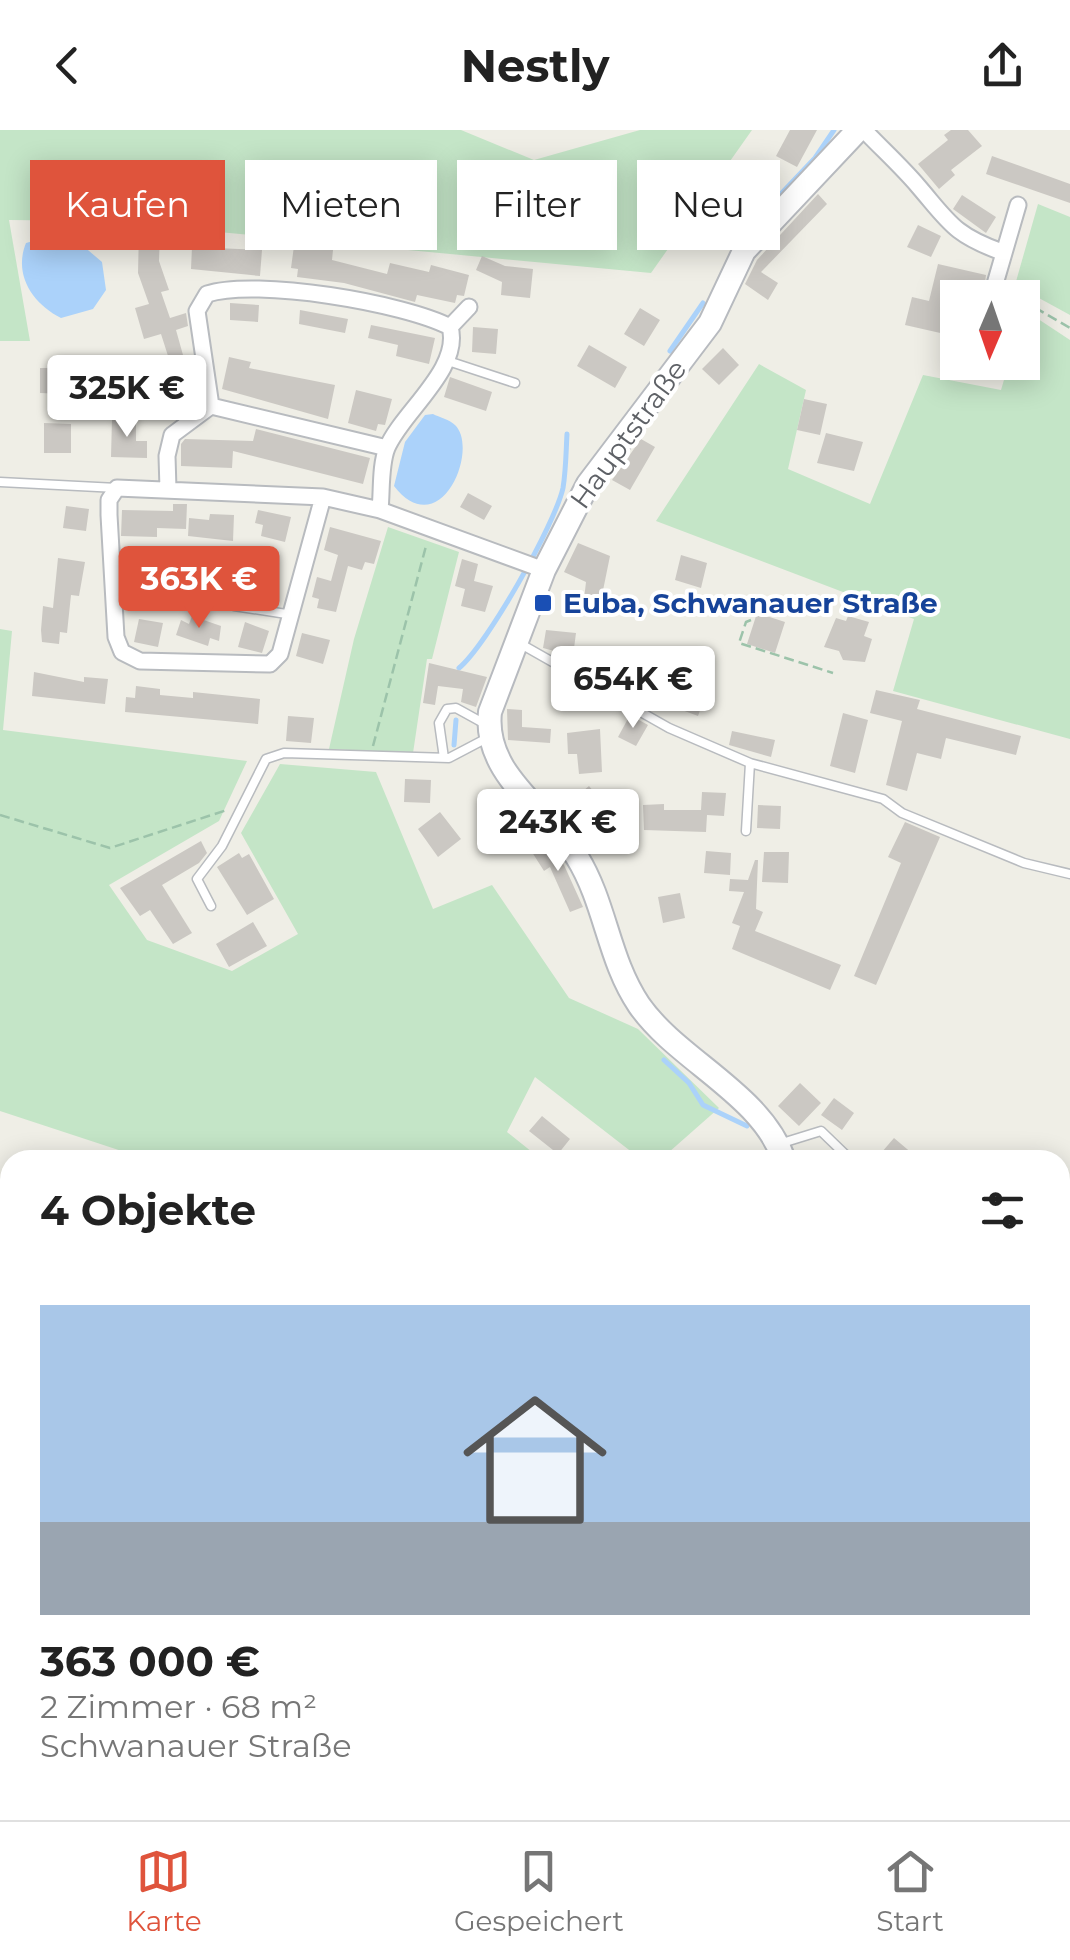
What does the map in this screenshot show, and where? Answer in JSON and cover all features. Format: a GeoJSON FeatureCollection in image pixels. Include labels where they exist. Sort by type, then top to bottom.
{"type":"FeatureCollection","features":[{"type":"Feature","properties":{"kind":"street"},"geometry":{"type":"LineString","coordinates":[[861,130],[919,186],[946,223],[975,242],[1002,252]]}},
{"type":"Feature","properties":{"kind":"street","name":"Hauptstraße"},"geometry":{"type":"LineString","coordinates":[[489,732],[541,568],[588,484],[710,322],[744,251],[861,130]]}},
{"type":"Feature","properties":{"kind":"street"},"geometry":{"type":"LineString","coordinates":[[996,280],[1018,205]]}},
{"type":"Feature","properties":{"kind":"street"},"geometry":{"type":"LineString","coordinates":[[212,406],[197,311],[207,294],[223,288],[289,289],[450,327]]}},
{"type":"Feature","properties":{"kind":"street"},"geometry":{"type":"LineString","coordinates":[[450,327],[469,306]]}},
{"type":"Feature","properties":{"kind":"street"},"geometry":{"type":"LineString","coordinates":[[380,510],[387,448],[436,379],[453,336],[450,327]]}},
{"type":"Feature","properties":{"kind":"street"},"geometry":{"type":"LineString","coordinates":[[168,489],[167,456],[172,435],[212,406],[387,448]]}},
{"type":"Feature","properties":{"kind":"street"},"geometry":{"type":"LineString","coordinates":[[323,497],[280,654],[270,664],[154,662],[122,652],[116,637],[109,515],[109,500],[117,488],[323,497],[380,510],[541,568]]}},
{"type":"Feature","properties":{"kind":"street"},"geometry":{"type":"LineString","coordinates":[[489,732],[494,757],[576,855],[596,892],[616,961],[640,1007],[767,1127],[780,1150]]}},
{"type":"Feature","properties":{"kind":"lane"},"geometry":{"type":"LineString","coordinates":[[444,359],[515,383]]}},
{"type":"Feature","properties":{"kind":"lane"},"geometry":{"type":"LineString","coordinates":[[0,482],[117,488]]}},
{"type":"Feature","properties":{"kind":"lane"},"geometry":{"type":"LineString","coordinates":[[234,606],[292,615]]}},
{"type":"Feature","properties":{"kind":"lane"},"geometry":{"type":"LineString","coordinates":[[518,644],[669,728],[750,763],[883,799],[902,813],[1024,862],[1070,874]]}},
{"type":"Feature","properties":{"kind":"lane"},"geometry":{"type":"LineString","coordinates":[[212,906],[196,879],[222,846],[266,759],[284,753],[444,758],[489,732],[456,708],[447,708],[440,724],[444,758]]}},
{"type":"Feature","properties":{"kind":"lane"},"geometry":{"type":"LineString","coordinates":[[746,831],[750,763]]}},
{"type":"Feature","properties":{"kind":"lane"},"geometry":{"type":"LineString","coordinates":[[785,1150],[821,1131],[840,1150]]}},
{"type":"Feature","properties":{"kind":"path"},"geometry":{"type":"LineString","coordinates":[[1040,310],[1070,328]]}},
{"type":"Feature","properties":{"kind":"path"},"geometry":{"type":"LineString","coordinates":[[370,757],[430,530]]}},
{"type":"Feature","properties":{"kind":"path"},"geometry":{"type":"LineString","coordinates":[[751,620],[746,622],[740,643],[832,673]]}},
{"type":"Feature","properties":{"kind":"path"},"geometry":{"type":"LineString","coordinates":[[0,815],[110,848],[240,806]]}},
{"type":"Feature","properties":{"kind":"green space"},"geometry":{"type":"Polygon","coordinates":[[[0,130],[461,130],[534,160],[640,130],[752,130],[731,160],[637,160],[637,250],[667,250],[651,273],[408,250],[437,250],[437,160],[245,160],[245,235],[225,233],[225,160],[30,160],[30,220],[9,220],[30,341],[0,341],[0,130]]]}},
{"type":"Feature","properties":{"kind":"green space"},"geometry":{"type":"Polygon","coordinates":[[[1038,204],[1070,217],[1070,315],[1040,299],[1040,280],[1016,280],[1038,204]]]}},
{"type":"Feature","properties":{"kind":"green space"},"geometry":{"type":"Polygon","coordinates":[[[1040,320],[1070,340],[1070,739],[893,691],[914,619],[656,521],[759,364],[806,390],[788,469],[870,504],[923,375],[1001,390],[1004,380],[1040,380],[1040,320]]]}},
{"type":"Feature","properties":{"kind":"green space"},"geometry":{"type":"Polygon","coordinates":[[[388,527],[459,552],[432,659],[427,659],[413,753],[329,749],[354,639],[388,527]]]}},
{"type":"Feature","properties":{"kind":"green space"},"geometry":{"type":"Polygon","coordinates":[[[0,629],[12,631],[3,730],[247,761],[219,821],[109,885],[147,940],[232,971],[298,934],[241,833],[280,764],[376,772],[433,909],[492,885],[569,998],[638,1029],[719,1108],[671,1150],[629,1150],[535,1077],[507,1132],[530,1150],[119,1150],[0,1111],[0,629]]]}},
{"type":"Feature","properties":{"kind":"water"},"geometry":{"type":"Polygon","coordinates":[[[30,242],[30,250],[88,250],[102,262],[106,290],[93,309],[61,318],[42,305],[24,277],[26,243],[30,242]]]}},
{"type":"Feature","properties":{"kind":"water"},"geometry":{"type":"Polygon","coordinates":[[[433,414],[455,425],[462,453],[451,487],[440,499],[426,505],[411,501],[394,486],[405,442],[425,415],[433,414]]]}},
{"type":"Feature","properties":{"kind":"building"},"geometry":{"type":"Polygon","coordinates":[[[790,130],[817,130],[797,167],[776,156],[790,130]]]}},
{"type":"Feature","properties":{"kind":"building"},"geometry":{"type":"Polygon","coordinates":[[[951,130],[968,130],[982,146],[951,170],[955,175],[939,189],[918,164],[948,140],[944,135],[951,130]]]}},
{"type":"Feature","properties":{"kind":"building"},"geometry":{"type":"Polygon","coordinates":[[[992,156],[1070,184],[1070,203],[986,174],[992,156]]]}},
{"type":"Feature","properties":{"kind":"building"},"geometry":{"type":"Polygon","coordinates":[[[818,194],[827,204],[761,272],[778,283],[768,300],[745,284],[766,250],[780,250],[780,235],[818,194]]]}},
{"type":"Feature","properties":{"kind":"building"},"geometry":{"type":"Polygon","coordinates":[[[962,195],[996,217],[986,233],[953,209],[962,195]]]}},
{"type":"Feature","properties":{"kind":"building"},"geometry":{"type":"Polygon","coordinates":[[[918,225],[941,236],[931,257],[907,247],[918,225]]]}},
{"type":"Feature","properties":{"kind":"building"},"geometry":{"type":"Polygon","coordinates":[[[139,250],[159,250],[169,290],[161,292],[170,318],[186,313],[188,326],[176,330],[183,355],[169,359],[161,334],[144,339],[135,308],[149,304],[138,273],[139,250]]]}},
{"type":"Feature","properties":{"kind":"building"},"geometry":{"type":"Polygon","coordinates":[[[192,250],[262,250],[260,276],[191,269],[192,250]]]}},
{"type":"Feature","properties":{"kind":"building"},"geometry":{"type":"Polygon","coordinates":[[[293,250],[333,250],[332,260],[387,274],[390,263],[429,272],[431,265],[469,275],[464,296],[457,295],[455,303],[417,295],[415,302],[344,283],[297,277],[298,269],[291,268],[293,250]]]}},
{"type":"Feature","properties":{"kind":"building"},"geometry":{"type":"Polygon","coordinates":[[[482,256],[505,266],[533,269],[530,298],[501,295],[502,282],[476,270],[482,256]]]}},
{"type":"Feature","properties":{"kind":"building"},"geometry":{"type":"Polygon","coordinates":[[[938,264],[986,275],[985,280],[940,280],[940,333],[905,325],[912,297],[929,301],[938,264]]]}},
{"type":"Feature","properties":{"kind":"building"},"geometry":{"type":"Polygon","coordinates":[[[230,303],[259,305],[258,322],[230,320],[230,303]]]}},
{"type":"Feature","properties":{"kind":"building"},"geometry":{"type":"Polygon","coordinates":[[[640,308],[660,320],[644,346],[624,334],[640,308]]]}},
{"type":"Feature","properties":{"kind":"building"},"geometry":{"type":"Polygon","coordinates":[[[300,310],[348,319],[345,333],[299,324],[300,310]]]}},
{"type":"Feature","properties":{"kind":"building"},"geometry":{"type":"Polygon","coordinates":[[[371,325],[435,338],[429,364],[396,356],[398,345],[368,338],[371,325]]]}},
{"type":"Feature","properties":{"kind":"building"},"geometry":{"type":"Polygon","coordinates":[[[473,327],[498,329],[496,354],[472,352],[473,327]]]}},
{"type":"Feature","properties":{"kind":"building"},"geometry":{"type":"Polygon","coordinates":[[[589,345],[627,367],[615,388],[577,366],[589,345]]]}},
{"type":"Feature","properties":{"kind":"building"},"geometry":{"type":"Polygon","coordinates":[[[723,348],[739,365],[719,385],[702,369],[723,348]]]}},
{"type":"Feature","properties":{"kind":"building"},"geometry":{"type":"Polygon","coordinates":[[[229,357],[251,362],[249,368],[335,385],[328,419],[222,389],[229,357]]]}},
{"type":"Feature","properties":{"kind":"building"},"geometry":{"type":"Polygon","coordinates":[[[40,368],[67,368],[66,394],[40,393],[40,368]]]}},
{"type":"Feature","properties":{"kind":"building"},"geometry":{"type":"Polygon","coordinates":[[[450,377],[492,392],[486,411],[444,397],[450,377]]]}},
{"type":"Feature","properties":{"kind":"building"},"geometry":{"type":"Polygon","coordinates":[[[356,390],[392,399],[385,425],[378,424],[376,431],[348,423],[356,390]]]}},
{"type":"Feature","properties":{"kind":"building"},"geometry":{"type":"Polygon","coordinates":[[[804,399],[827,404],[820,435],[797,430],[804,399]]]}},
{"type":"Feature","properties":{"kind":"building"},"geometry":{"type":"Polygon","coordinates":[[[112,419],[136,419],[136,441],[147,441],[147,458],[111,457],[112,419]]]}},
{"type":"Feature","properties":{"kind":"building"},"geometry":{"type":"Polygon","coordinates":[[[44,423],[71,424],[71,453],[44,453],[44,423]]]}},
{"type":"Feature","properties":{"kind":"building"},"geometry":{"type":"Polygon","coordinates":[[[256,429],[370,458],[363,484],[233,451],[232,468],[181,466],[181,444],[185,439],[253,441],[256,429]]]}},
{"type":"Feature","properties":{"kind":"building"},"geometry":{"type":"Polygon","coordinates":[[[826,433],[863,442],[854,471],[817,463],[826,433]]]}},
{"type":"Feature","properties":{"kind":"building"},"geometry":{"type":"Polygon","coordinates":[[[641,439],[655,447],[630,490],[612,480],[641,439]]]}},
{"type":"Feature","properties":{"kind":"building"},"geometry":{"type":"Polygon","coordinates":[[[468,493],[492,506],[484,520],[460,507],[468,493]]]}},
{"type":"Feature","properties":{"kind":"building"},"geometry":{"type":"Polygon","coordinates":[[[173,504],[187,504],[186,529],[157,528],[157,537],[121,536],[122,510],[173,511],[173,504]]]}},
{"type":"Feature","properties":{"kind":"building"},"geometry":{"type":"Polygon","coordinates":[[[66,506],[89,509],[86,531],[63,528],[66,506]]]}},
{"type":"Feature","properties":{"kind":"building"},"geometry":{"type":"Polygon","coordinates":[[[258,510],[291,517],[285,542],[261,536],[263,525],[255,523],[258,510]]]}},
{"type":"Feature","properties":{"kind":"building"},"geometry":{"type":"Polygon","coordinates":[[[210,514],[234,515],[233,541],[188,536],[189,518],[209,520],[210,514]]]}},
{"type":"Feature","properties":{"kind":"building"},"geometry":{"type":"Polygon","coordinates":[[[330,527],[381,541],[374,564],[365,562],[362,570],[348,566],[336,612],[317,608],[319,599],[312,597],[317,577],[331,581],[338,555],[324,550],[330,527]]]}},
{"type":"Feature","properties":{"kind":"building"},"geometry":{"type":"Polygon","coordinates":[[[578,543],[610,556],[599,610],[583,608],[586,582],[564,572],[578,543]]]}},
{"type":"Feature","properties":{"kind":"building"},"geometry":{"type":"Polygon","coordinates":[[[127,553],[151,556],[149,602],[131,601],[131,586],[126,586],[127,553]]]}},
{"type":"Feature","properties":{"kind":"building"},"geometry":{"type":"Polygon","coordinates":[[[681,555],[707,563],[701,588],[675,580],[681,555]]]}},
{"type":"Feature","properties":{"kind":"building"},"geometry":{"type":"Polygon","coordinates":[[[58,558],[85,562],[79,596],[71,595],[67,633],[60,632],[59,644],[42,642],[41,630],[43,606],[53,608],[58,558]]]}},
{"type":"Feature","properties":{"kind":"building"},"geometry":{"type":"Polygon","coordinates":[[[462,559],[478,564],[474,581],[493,586],[485,612],[461,606],[465,589],[455,586],[462,559]]]}},
{"type":"Feature","properties":{"kind":"building"},"geometry":{"type":"Polygon","coordinates":[[[203,563],[228,566],[225,592],[186,586],[188,572],[202,573],[203,563]]]}},
{"type":"Feature","properties":{"kind":"building"},"geometry":{"type":"Polygon","coordinates":[[[254,568],[276,572],[272,592],[267,591],[266,599],[248,595],[254,568]]]}},
{"type":"Feature","properties":{"kind":"building"},"geometry":{"type":"Polygon","coordinates":[[[757,613],[785,622],[775,653],[747,644],[757,613]]]}},
{"type":"Feature","properties":{"kind":"building"},"geometry":{"type":"Polygon","coordinates":[[[192,616],[221,626],[219,641],[210,638],[208,646],[176,635],[181,620],[189,624],[192,616]]]}},
{"type":"Feature","properties":{"kind":"building"},"geometry":{"type":"Polygon","coordinates":[[[848,616],[869,622],[864,636],[872,639],[865,662],[843,660],[839,651],[824,647],[836,618],[846,621],[848,616]]]}},
{"type":"Feature","properties":{"kind":"building"},"geometry":{"type":"Polygon","coordinates":[[[139,619],[163,623],[158,647],[134,642],[139,619]]]}},
{"type":"Feature","properties":{"kind":"building"},"geometry":{"type":"Polygon","coordinates":[[[245,622],[269,631],[262,653],[238,647],[245,622]]]}},
{"type":"Feature","properties":{"kind":"building"},"geometry":{"type":"Polygon","coordinates":[[[546,630],[576,633],[573,656],[543,648],[546,630]]]}},
{"type":"Feature","properties":{"kind":"building"},"geometry":{"type":"Polygon","coordinates":[[[302,633],[330,640],[323,664],[296,656],[302,633]]]}},
{"type":"Feature","properties":{"kind":"building"},"geometry":{"type":"Polygon","coordinates":[[[429,663],[487,677],[476,707],[461,702],[463,689],[438,686],[435,705],[423,703],[429,663]]]}},
{"type":"Feature","properties":{"kind":"building"},"geometry":{"type":"Polygon","coordinates":[[[34,672],[84,682],[84,677],[108,679],[105,704],[32,696],[34,672]]]}},
{"type":"Feature","properties":{"kind":"building"},"geometry":{"type":"Polygon","coordinates":[[[685,675],[709,685],[698,716],[674,707],[685,675]]]}},
{"type":"Feature","properties":{"kind":"building"},"geometry":{"type":"Polygon","coordinates":[[[136,686],[160,689],[160,695],[193,698],[193,692],[260,699],[258,724],[125,712],[126,697],[135,698],[136,686]]]}},
{"type":"Feature","properties":{"kind":"building"},"geometry":{"type":"Polygon","coordinates":[[[876,690],[920,700],[917,709],[1021,736],[1016,755],[946,738],[941,759],[917,753],[907,791],[886,785],[902,721],[870,713],[876,690]]]}},
{"type":"Feature","properties":{"kind":"building"},"geometry":{"type":"Polygon","coordinates":[[[507,709],[522,710],[522,727],[551,729],[550,743],[508,740],[507,709]]]}},
{"type":"Feature","properties":{"kind":"building"},"geometry":{"type":"Polygon","coordinates":[[[843,713],[868,720],[855,773],[830,766],[843,713]]]}},
{"type":"Feature","properties":{"kind":"building"},"geometry":{"type":"Polygon","coordinates":[[[630,715],[648,725],[636,746],[618,737],[630,715]]]}},
{"type":"Feature","properties":{"kind":"building"},"geometry":{"type":"Polygon","coordinates":[[[288,716],[314,718],[311,743],[286,741],[288,716]]]}},
{"type":"Feature","properties":{"kind":"building"},"geometry":{"type":"Polygon","coordinates":[[[600,729],[602,772],[579,774],[577,754],[568,754],[567,733],[600,729]]]}},
{"type":"Feature","properties":{"kind":"building"},"geometry":{"type":"Polygon","coordinates":[[[732,731],[775,740],[771,757],[729,745],[732,731]]]}},
{"type":"Feature","properties":{"kind":"building"},"geometry":{"type":"Polygon","coordinates":[[[405,779],[431,780],[430,803],[404,802],[405,779]]]}},
{"type":"Feature","properties":{"kind":"building"},"geometry":{"type":"Polygon","coordinates":[[[589,786],[602,802],[585,817],[571,801],[589,786]]]}},
{"type":"Feature","properties":{"kind":"building"},"geometry":{"type":"Polygon","coordinates":[[[702,792],[726,793],[724,816],[707,815],[706,832],[644,830],[643,805],[664,804],[664,810],[701,810],[702,792]]]}},
{"type":"Feature","properties":{"kind":"building"},"geometry":{"type":"Polygon","coordinates":[[[758,805],[781,806],[780,829],[757,828],[758,805]]]}},
{"type":"Feature","properties":{"kind":"building"},"geometry":{"type":"Polygon","coordinates":[[[440,812],[461,839],[438,857],[418,829],[440,812]]]}},
{"type":"Feature","properties":{"kind":"building"},"geometry":{"type":"Polygon","coordinates":[[[905,822],[940,837],[876,985],[854,976],[901,863],[888,857],[905,822]]]}},
{"type":"Feature","properties":{"kind":"building"},"geometry":{"type":"Polygon","coordinates":[[[544,840],[564,865],[583,907],[570,912],[550,867],[544,871],[530,849],[544,840]]]}},
{"type":"Feature","properties":{"kind":"building"},"geometry":{"type":"Polygon","coordinates":[[[201,841],[207,853],[199,863],[162,885],[192,933],[173,944],[150,910],[140,916],[120,888],[201,841]]]}},
{"type":"Feature","properties":{"kind":"building"},"geometry":{"type":"Polygon","coordinates":[[[706,851],[731,853],[730,875],[704,873],[706,851]]]}},
{"type":"Feature","properties":{"kind":"building"},"geometry":{"type":"Polygon","coordinates":[[[764,852],[789,852],[788,883],[762,882],[764,852]]]}},
{"type":"Feature","properties":{"kind":"building"},"geometry":{"type":"Polygon","coordinates":[[[239,853],[242,858],[249,854],[274,899],[247,915],[217,867],[239,853]]]}},
{"type":"Feature","properties":{"kind":"building"},"geometry":{"type":"Polygon","coordinates":[[[755,860],[756,909],[763,912],[755,931],[841,965],[830,990],[732,949],[740,926],[732,923],[744,892],[729,891],[730,879],[748,880],[755,860]]]}},
{"type":"Feature","properties":{"kind":"building"},"geometry":{"type":"Polygon","coordinates":[[[680,893],[685,918],[663,923],[658,897],[680,893]]]}},
{"type":"Feature","properties":{"kind":"building"},"geometry":{"type":"Polygon","coordinates":[[[253,922],[267,946],[229,967],[216,944],[253,922]]]}},
{"type":"Feature","properties":{"kind":"building"},"geometry":{"type":"Polygon","coordinates":[[[800,1083],[821,1103],[799,1126],[778,1106],[800,1083]]]}},
{"type":"Feature","properties":{"kind":"building"},"geometry":{"type":"Polygon","coordinates":[[[834,1098],[854,1113],[842,1130],[821,1115],[834,1098]]]}},
{"type":"Feature","properties":{"kind":"building"},"geometry":{"type":"Polygon","coordinates":[[[542,1116],[570,1139],[561,1150],[553,1150],[529,1131],[542,1116]]]}},
{"type":"Feature","properties":{"kind":"building"},"geometry":{"type":"Polygon","coordinates":[[[894,1138],[908,1150],[884,1150],[894,1138]]]}},
{"type":"Feature","properties":{"kind":"waterway"},"geometry":{"type":"LineString","coordinates":[[780,195],[815,158],[834,130]]}},
{"type":"Feature","properties":{"kind":"waterway"},"geometry":{"type":"LineString","coordinates":[[670,351],[703,303]]}},
{"type":"Feature","properties":{"kind":"waterway"},"geometry":{"type":"LineString","coordinates":[[459,668],[502,610],[547,528],[563,488],[567,434]]}},
{"type":"Feature","properties":{"kind":"waterway"},"geometry":{"type":"LineString","coordinates":[[454,745],[456,720]]}},
{"type":"Feature","properties":{"kind":"waterway"},"geometry":{"type":"LineString","coordinates":[[664,1060],[689,1083],[703,1105],[747,1126]]}},
{"type":"Feature","properties":{"kind":"place","name":"Euba, Schwanauer Straße"},"geometry":{"type":"Point","coordinates":[543,603]}}]}
